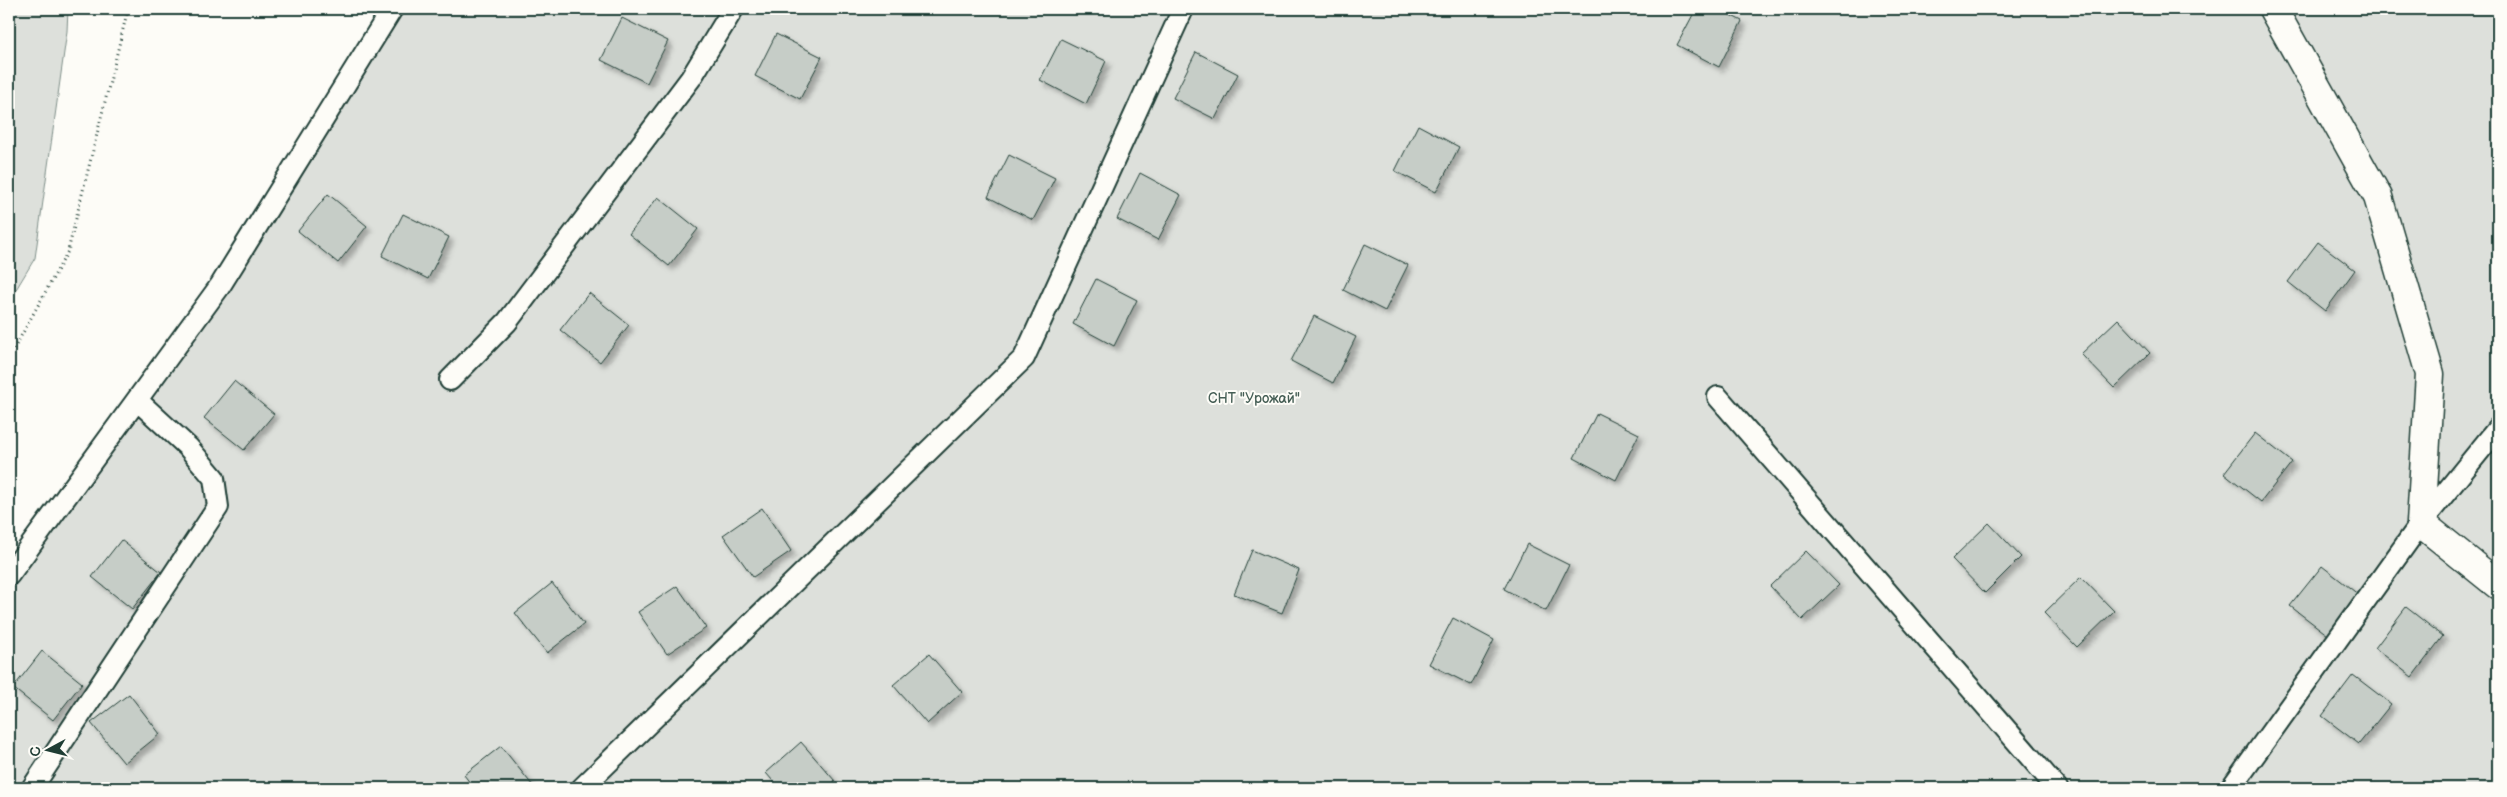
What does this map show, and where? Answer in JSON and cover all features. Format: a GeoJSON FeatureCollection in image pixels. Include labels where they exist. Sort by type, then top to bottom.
{"type":"FeatureCollection","features":[{"type":"Feature","properties":{"kind":"street"},"geometry":{"type":"LineString","coordinates":[[2273,9],[2378,197],[2430,374],[2421,523],[2498,585]]}},
{"type":"Feature","properties":{"kind":"lane"},"geometry":{"type":"LineString","coordinates":[[9,575],[220,286],[392,9]]}},
{"type":"Feature","properties":{"kind":"lane"},"geometry":{"type":"LineString","coordinates":[[450,380],[507,322],[691,78],[733,9]]}},
{"type":"Feature","properties":{"kind":"lane"},"geometry":{"type":"LineString","coordinates":[[582,788],[1024,358],[1183,9]]}},
{"type":"Feature","properties":{"kind":"lane"},"geometry":{"type":"LineString","coordinates":[[1718,397],[2058,788]]}},
{"type":"Feature","properties":{"kind":"lane"},"geometry":{"type":"LineString","coordinates":[[32,788],[218,507],[214,478],[188,447],[137,400]]}},
{"type":"Feature","properties":{"kind":"lane"},"geometry":{"type":"LineString","coordinates":[[2231,788],[2421,523],[2498,428]]}},
{"type":"Feature","properties":{"kind":"path"},"geometry":{"type":"LineString","coordinates":[[9,358],[68,250],[128,9]]}},
{"type":"Feature","properties":{"kind":"green space"},"geometry":{"type":"Polygon","coordinates":[[[9,9],[68,9],[67,31],[35,258],[9,301],[9,9]]]}},
{"type":"Feature","properties":{"kind":"green space","name":"СНТ \"Урожай\""},"geometry":{"type":"Polygon","coordinates":[[[390,9],[2498,9],[2498,788],[9,788],[9,569],[173,350],[390,9]]]}},
{"type":"Feature","properties":{"kind":"building"},"geometry":{"type":"Polygon","coordinates":[[[1696,9],[1718,9],[1742,21],[1719,67],[1677,45],[1696,9]]]}},
{"type":"Feature","properties":{"kind":"building"},"geometry":{"type":"Polygon","coordinates":[[[622,18],[668,41],[647,83],[601,60],[622,18]]]}},
{"type":"Feature","properties":{"kind":"building"},"geometry":{"type":"Polygon","coordinates":[[[776,34],[822,57],[800,99],[755,76],[776,34]]]}},
{"type":"Feature","properties":{"kind":"building"},"geometry":{"type":"Polygon","coordinates":[[[1061,39],[1106,61],[1086,104],[1040,80],[1061,39]]]}},
{"type":"Feature","properties":{"kind":"building"},"geometry":{"type":"Polygon","coordinates":[[[1196,52],[1238,74],[1215,119],[1173,98],[1196,52]]]}},
{"type":"Feature","properties":{"kind":"building"},"geometry":{"type":"Polygon","coordinates":[[[1418,125],[1459,147],[1436,192],[1395,171],[1418,125]]]}},
{"type":"Feature","properties":{"kind":"building"},"geometry":{"type":"Polygon","coordinates":[[[1009,155],[1055,178],[1033,220],[988,197],[1009,155]]]}},
{"type":"Feature","properties":{"kind":"building"},"geometry":{"type":"Polygon","coordinates":[[[1140,173],[1181,195],[1158,240],[1117,219],[1140,173]]]}},
{"type":"Feature","properties":{"kind":"building"},"geometry":{"type":"Polygon","coordinates":[[[328,194],[367,226],[338,263],[298,231],[328,194]]]}},
{"type":"Feature","properties":{"kind":"building"},"geometry":{"type":"Polygon","coordinates":[[[658,197],[698,229],[669,266],[629,234],[658,197]]]}},
{"type":"Feature","properties":{"kind":"building"},"geometry":{"type":"Polygon","coordinates":[[[403,214],[449,237],[428,279],[382,256],[403,214]]]}},
{"type":"Feature","properties":{"kind":"building"},"geometry":{"type":"Polygon","coordinates":[[[2318,242],[2355,270],[2325,311],[2288,282],[2318,242]]]}},
{"type":"Feature","properties":{"kind":"building"},"geometry":{"type":"Polygon","coordinates":[[[1365,244],[1408,265],[1385,311],[1343,290],[1365,244]]]}},
{"type":"Feature","properties":{"kind":"building"},"geometry":{"type":"Polygon","coordinates":[[[1096,279],[1137,300],[1114,346],[1073,324],[1096,279]]]}},
{"type":"Feature","properties":{"kind":"building"},"geometry":{"type":"Polygon","coordinates":[[[589,293],[629,325],[600,362],[560,330],[589,293]]]}},
{"type":"Feature","properties":{"kind":"building"},"geometry":{"type":"Polygon","coordinates":[[[1314,316],[1356,337],[1333,383],[1291,361],[1314,316]]]}},
{"type":"Feature","properties":{"kind":"building"},"geometry":{"type":"Polygon","coordinates":[[[2118,319],[2150,353],[2114,388],[2081,354],[2118,319]]]}},
{"type":"Feature","properties":{"kind":"building"},"geometry":{"type":"Polygon","coordinates":[[[234,381],[274,414],[244,450],[204,418],[234,381]]]}},
{"type":"Feature","properties":{"kind":"building"},"geometry":{"type":"Polygon","coordinates":[[[1597,413],[1639,434],[1616,480],[1574,458],[1597,413]]]}},
{"type":"Feature","properties":{"kind":"building"},"geometry":{"type":"Polygon","coordinates":[[[2255,433],[2292,462],[2261,502],[2224,473],[2255,433]]]}},
{"type":"Feature","properties":{"kind":"building"},"geometry":{"type":"Polygon","coordinates":[[[762,508],[791,551],[753,577],[723,535],[762,508]]]}},
{"type":"Feature","properties":{"kind":"building"},"geometry":{"type":"Polygon","coordinates":[[[1989,523],[2021,557],[1985,593],[1952,559],[1989,523]]]}},
{"type":"Feature","properties":{"kind":"building"},"geometry":{"type":"Polygon","coordinates":[[[121,540],[161,572],[132,609],[92,577],[121,540]]]}},
{"type":"Feature","properties":{"kind":"building"},"geometry":{"type":"Polygon","coordinates":[[[1527,544],[1569,565],[1546,611],[1504,589],[1527,544]]]}},
{"type":"Feature","properties":{"kind":"building"},"geometry":{"type":"Polygon","coordinates":[[[1252,550],[1299,570],[1282,613],[1234,594],[1252,550]]]}},
{"type":"Feature","properties":{"kind":"building"},"geometry":{"type":"Polygon","coordinates":[[[1806,551],[1839,585],[1802,620],[1770,586],[1806,551]]]}},
{"type":"Feature","properties":{"kind":"building"},"geometry":{"type":"Polygon","coordinates":[[[2322,566],[2359,595],[2328,635],[2290,606],[2322,566]]]}},
{"type":"Feature","properties":{"kind":"building"},"geometry":{"type":"Polygon","coordinates":[[[2081,577],[2114,611],[2077,647],[2044,613],[2081,577]]]}},
{"type":"Feature","properties":{"kind":"building"},"geometry":{"type":"Polygon","coordinates":[[[552,583],[584,624],[547,653],[515,613],[552,583]]]}},
{"type":"Feature","properties":{"kind":"building"},"geometry":{"type":"Polygon","coordinates":[[[677,586],[706,628],[667,654],[638,612],[677,586]]]}},
{"type":"Feature","properties":{"kind":"building"},"geometry":{"type":"Polygon","coordinates":[[[2406,607],[2443,636],[2412,677],[2375,648],[2406,607]]]}},
{"type":"Feature","properties":{"kind":"building"},"geometry":{"type":"Polygon","coordinates":[[[1453,618],[1494,640],[1471,685],[1429,664],[1453,618]]]}},
{"type":"Feature","properties":{"kind":"building"},"geometry":{"type":"Polygon","coordinates":[[[42,651],[82,683],[53,720],[13,688],[42,651]]]}},
{"type":"Feature","properties":{"kind":"building"},"geometry":{"type":"Polygon","coordinates":[[[929,654],[962,692],[927,724],[893,685],[929,654]]]}},
{"type":"Feature","properties":{"kind":"building"},"geometry":{"type":"Polygon","coordinates":[[[2353,675],[2391,704],[2359,744],[2322,716],[2353,675]]]}},
{"type":"Feature","properties":{"kind":"building"},"geometry":{"type":"Polygon","coordinates":[[[129,694],[160,734],[124,763],[91,723],[129,694]]]}},
{"type":"Feature","properties":{"kind":"building"},"geometry":{"type":"Polygon","coordinates":[[[801,742],[835,781],[826,788],[779,788],[766,773],[801,742]]]}},
{"type":"Feature","properties":{"kind":"building"},"geometry":{"type":"Polygon","coordinates":[[[501,746],[533,786],[530,788],[474,788],[464,775],[501,746]]]}}]}
